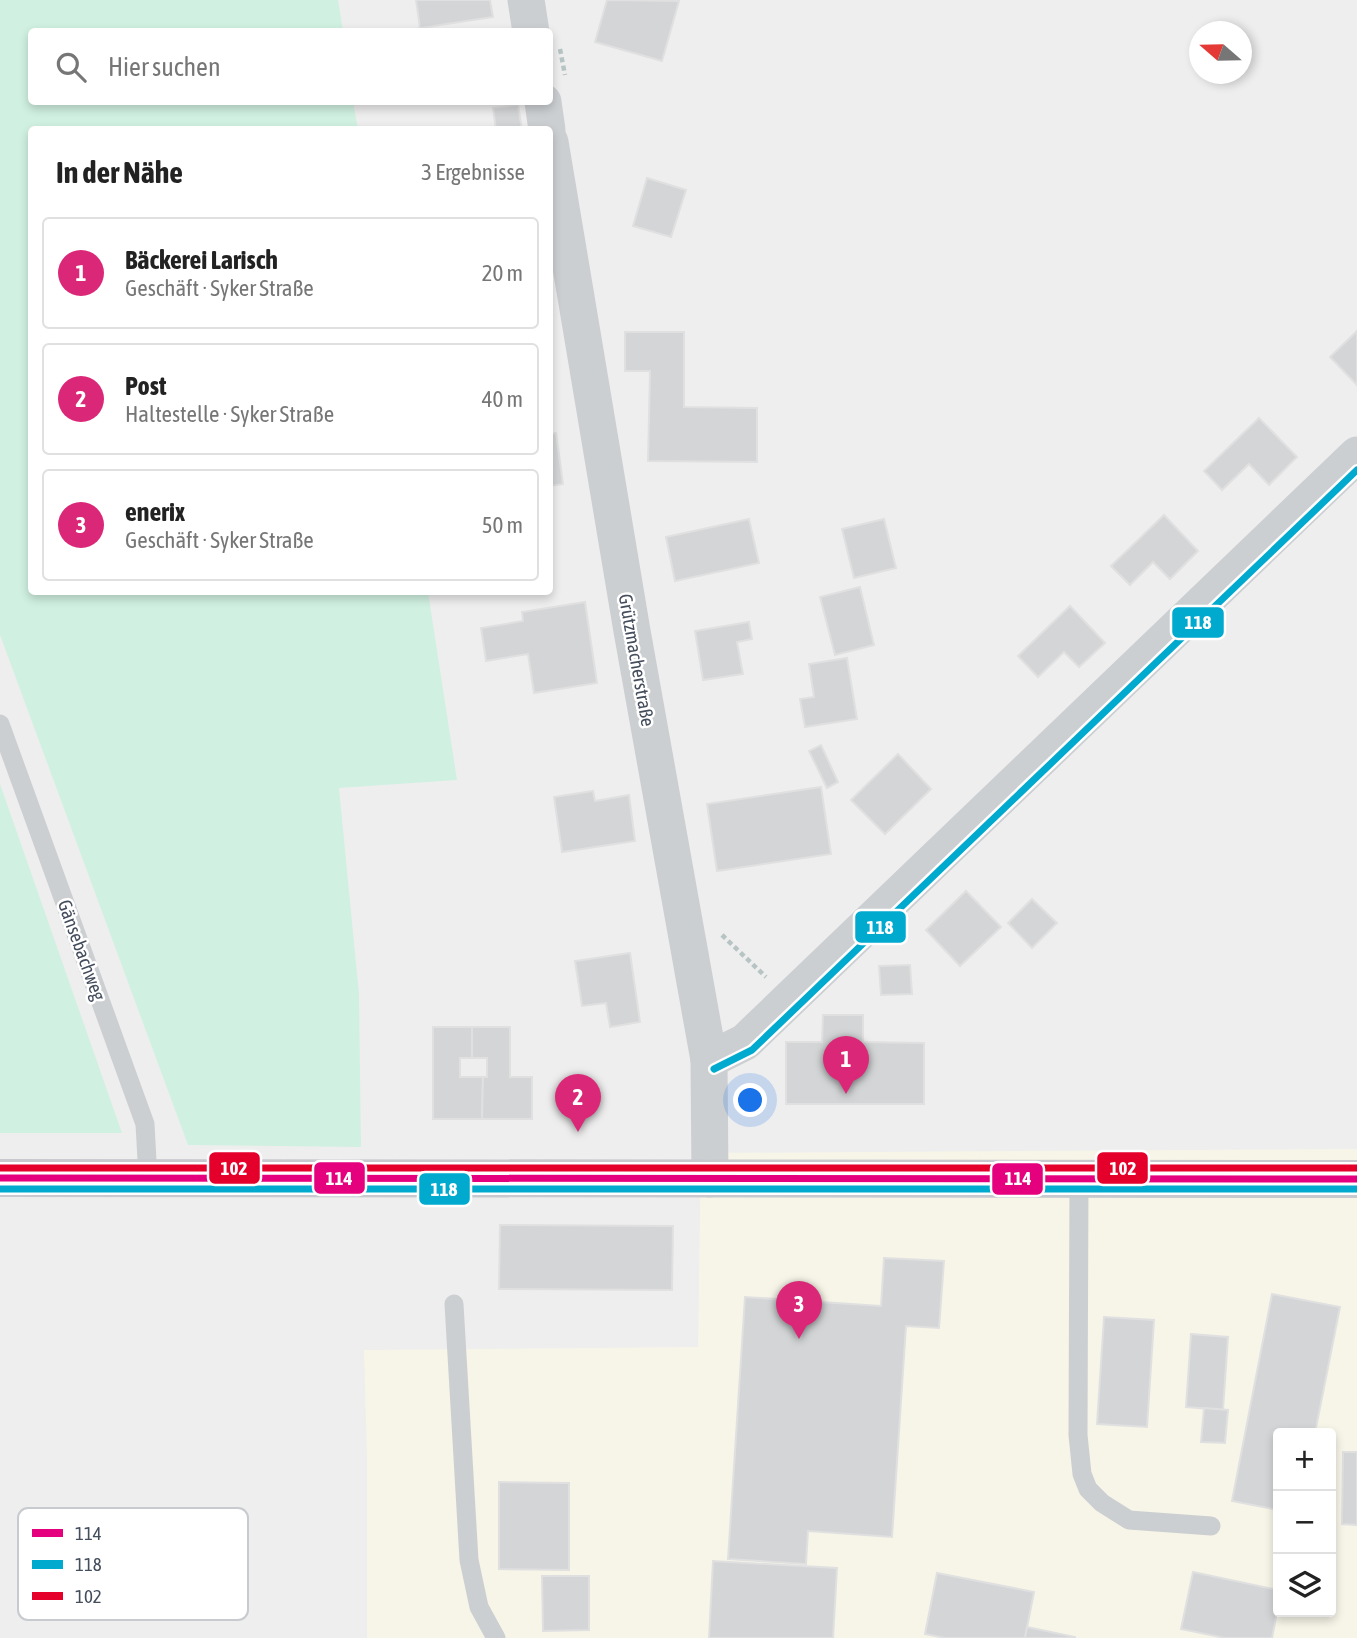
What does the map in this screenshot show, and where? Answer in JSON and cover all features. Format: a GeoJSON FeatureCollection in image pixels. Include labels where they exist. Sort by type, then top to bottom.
{"type":"FeatureCollection","features":[{"type":"Feature","properties":{"kind":"main road"},"geometry":{"type":"LineString","coordinates":[[0,1178],[1357,1179]]}},
{"type":"Feature","properties":{"kind":"street"},"geometry":{"type":"LineString","coordinates":[[526,0],[530,28]]}},
{"type":"Feature","properties":{"kind":"street"},"geometry":{"type":"LineString","coordinates":[[543,105],[546,126]]}},
{"type":"Feature","properties":{"kind":"street","name":"Grützmacherstraße"},"geometry":{"type":"LineString","coordinates":[[553,160],[632,631],[709,1060],[710,1179]]}},
{"type":"Feature","properties":{"kind":"street"},"geometry":{"type":"LineString","coordinates":[[709,1060],[745,1042],[1357,455]]}},
{"type":"Feature","properties":{"kind":"lane","name":"Gänsebachweg"},"geometry":{"type":"LineString","coordinates":[[0,724],[145,1124],[148,1179]]}},
{"type":"Feature","properties":{"kind":"lane"},"geometry":{"type":"LineString","coordinates":[[1079,1179],[1078,1435],[1082,1474],[1088,1489],[1102,1503],[1129,1520],[1211,1526]]}},
{"type":"Feature","properties":{"kind":"lane"},"geometry":{"type":"LineString","coordinates":[[454,1304],[469,1560],[479,1607],[496,1638]]}},
{"type":"Feature","properties":{"kind":"shaded area"},"geometry":{"type":"Polygon","coordinates":[[[1357,1149],[1357,1638],[367,1638],[364,1350],[698,1347],[701,1153],[1357,1149]]]}},
{"type":"Feature","properties":{"kind":"green space"},"geometry":{"type":"Polygon","coordinates":[[[0,0],[338,0],[343,28],[28,28],[28,105],[354,105],[357,126],[28,126],[28,595],[428,595],[457,780],[339,788],[359,994],[361,1147],[188,1145],[0,635],[0,0]]]}},
{"type":"Feature","properties":{"kind":"green space"},"geometry":{"type":"Polygon","coordinates":[[[0,784],[122,1133],[0,1133],[0,784]]]}},
{"type":"Feature","properties":{"kind":"building"},"geometry":{"type":"Polygon","coordinates":[[[416,0],[490,0],[493,17],[420,28],[416,0]]]}},
{"type":"Feature","properties":{"kind":"building"},"geometry":{"type":"Polygon","coordinates":[[[607,0],[679,1],[662,61],[595,42],[607,0]]]}},
{"type":"Feature","properties":{"kind":"building"},"geometry":{"type":"Polygon","coordinates":[[[518,105],[521,126],[495,126],[493,108],[518,105]]]}},
{"type":"Feature","properties":{"kind":"building"},"geometry":{"type":"Polygon","coordinates":[[[647,178],[686,190],[671,237],[633,226],[647,178]]]}},
{"type":"Feature","properties":{"kind":"building"},"geometry":{"type":"Polygon","coordinates":[[[1357,331],[1357,385],[1330,357],[1357,331]]]}},
{"type":"Feature","properties":{"kind":"building"},"geometry":{"type":"Polygon","coordinates":[[[625,332],[684,332],[684,407],[757,408],[757,462],[648,461],[650,371],[625,371],[625,332]]]}},
{"type":"Feature","properties":{"kind":"building"},"geometry":{"type":"Polygon","coordinates":[[[1259,418],[1297,457],[1269,485],[1249,464],[1222,490],[1204,471],[1259,418]]]}},
{"type":"Feature","properties":{"kind":"building"},"geometry":{"type":"Polygon","coordinates":[[[556,433],[563,484],[553,486],[553,434],[556,433]]]}},
{"type":"Feature","properties":{"kind":"building"},"geometry":{"type":"Polygon","coordinates":[[[1164,515],[1198,551],[1170,579],[1153,562],[1130,585],[1111,566],[1164,515]]]}},
{"type":"Feature","properties":{"kind":"building"},"geometry":{"type":"Polygon","coordinates":[[[749,519],[759,563],[675,581],[666,537],[749,519]]]}},
{"type":"Feature","properties":{"kind":"building"},"geometry":{"type":"Polygon","coordinates":[[[884,519],[896,568],[854,578],[842,529],[884,519]]]}},
{"type":"Feature","properties":{"kind":"building"},"geometry":{"type":"Polygon","coordinates":[[[860,587],[874,645],[835,655],[820,597],[860,587]]]}},
{"type":"Feature","properties":{"kind":"building"},"geometry":{"type":"Polygon","coordinates":[[[585,602],[597,683],[534,693],[528,654],[486,661],[481,628],[523,621],[522,612],[585,602]]]}},
{"type":"Feature","properties":{"kind":"building"},"geometry":{"type":"Polygon","coordinates":[[[1070,606],[1105,643],[1079,667],[1064,652],[1038,677],[1018,656],[1070,606]]]}},
{"type":"Feature","properties":{"kind":"building"},"geometry":{"type":"Polygon","coordinates":[[[749,622],[752,639],[737,642],[743,674],[703,680],[695,631],[749,622]]]}},
{"type":"Feature","properties":{"kind":"building"},"geometry":{"type":"Polygon","coordinates":[[[847,658],[857,719],[805,727],[800,699],[814,697],[809,664],[847,658]]]}},
{"type":"Feature","properties":{"kind":"building"},"geometry":{"type":"Polygon","coordinates":[[[821,745],[838,782],[827,788],[809,751],[821,745]]]}},
{"type":"Feature","properties":{"kind":"building"},"geometry":{"type":"Polygon","coordinates":[[[898,754],[931,789],[885,834],[851,800],[898,754]]]}},
{"type":"Feature","properties":{"kind":"building"},"geometry":{"type":"Polygon","coordinates":[[[821,787],[831,854],[717,871],[707,804],[821,787]]]}},
{"type":"Feature","properties":{"kind":"building"},"geometry":{"type":"Polygon","coordinates":[[[593,791],[595,801],[629,795],[635,841],[562,852],[554,797],[593,791]]]}},
{"type":"Feature","properties":{"kind":"building"},"geometry":{"type":"Polygon","coordinates":[[[966,891],[1001,927],[960,966],[926,930],[966,891]]]}},
{"type":"Feature","properties":{"kind":"building"},"geometry":{"type":"Polygon","coordinates":[[[1032,899],[1057,923],[1032,948],[1008,923],[1032,899]]]}},
{"type":"Feature","properties":{"kind":"building"},"geometry":{"type":"Polygon","coordinates":[[[630,953],[640,1022],[610,1027],[606,1003],[582,1006],[575,961],[630,953]]]}},
{"type":"Feature","properties":{"kind":"building"},"geometry":{"type":"Polygon","coordinates":[[[910,965],[912,994],[881,995],[879,966],[910,965]]]}},
{"type":"Feature","properties":{"kind":"building"},"geometry":{"type":"Polygon","coordinates":[[[823,1015],[863,1015],[863,1042],[924,1043],[924,1104],[786,1104],[786,1042],[822,1042],[823,1015]]]}},
{"type":"Feature","properties":{"kind":"building"},"geometry":{"type":"Polygon","coordinates":[[[433,1027],[472,1027],[472,1058],[460,1058],[460,1077],[483,1077],[482,1119],[433,1119],[433,1027]]]}},
{"type":"Feature","properties":{"kind":"building"},"geometry":{"type":"Polygon","coordinates":[[[472,1027],[510,1027],[510,1077],[532,1077],[532,1119],[482,1119],[483,1077],[487,1077],[487,1058],[472,1058],[472,1027]]]}},
{"type":"Feature","properties":{"kind":"building"},"geometry":{"type":"Polygon","coordinates":[[[500,1225],[673,1226],[672,1290],[499,1289],[500,1225]]]}},
{"type":"Feature","properties":{"kind":"building"},"geometry":{"type":"Polygon","coordinates":[[[884,1258],[944,1261],[939,1328],[906,1326],[892,1537],[808,1531],[806,1564],[728,1559],[745,1297],[881,1306],[884,1258]]]}},
{"type":"Feature","properties":{"kind":"building"},"geometry":{"type":"Polygon","coordinates":[[[1272,1294],[1340,1307],[1316,1428],[1273,1428],[1273,1509],[1232,1501],[1272,1294]]]}},
{"type":"Feature","properties":{"kind":"building"},"geometry":{"type":"Polygon","coordinates":[[[1104,1317],[1154,1320],[1147,1427],[1097,1424],[1104,1317]]]}},
{"type":"Feature","properties":{"kind":"building"},"geometry":{"type":"Polygon","coordinates":[[[1191,1334],[1228,1337],[1223,1410],[1186,1407],[1191,1334]]]}},
{"type":"Feature","properties":{"kind":"building"},"geometry":{"type":"Polygon","coordinates":[[[1204,1408],[1228,1410],[1225,1443],[1201,1442],[1204,1408]]]}},
{"type":"Feature","properties":{"kind":"building"},"geometry":{"type":"Polygon","coordinates":[[[1343,1452],[1357,1452],[1357,1525],[1342,1524],[1343,1452]]]}},
{"type":"Feature","properties":{"kind":"building"},"geometry":{"type":"Polygon","coordinates":[[[499,1482],[569,1483],[569,1570],[499,1569],[499,1482]]]}},
{"type":"Feature","properties":{"kind":"building"},"geometry":{"type":"Polygon","coordinates":[[[713,1561],[837,1568],[833,1638],[709,1638],[713,1561]]]}},
{"type":"Feature","properties":{"kind":"building"},"geometry":{"type":"Polygon","coordinates":[[[1193,1572],[1273,1589],[1273,1617],[1276,1617],[1272,1638],[1225,1638],[1181,1629],[1193,1572]]]}},
{"type":"Feature","properties":{"kind":"building"},"geometry":{"type":"Polygon","coordinates":[[[937,1573],[1034,1592],[1025,1638],[945,1638],[925,1634],[937,1573]]]}},
{"type":"Feature","properties":{"kind":"building"},"geometry":{"type":"Polygon","coordinates":[[[542,1576],[589,1576],[589,1630],[543,1631],[542,1576]]]}},
{"type":"Feature","properties":{"kind":"building"},"geometry":{"type":"Polygon","coordinates":[[[1027,1627],[1075,1637],[1075,1638],[1025,1638],[1027,1627]]]}},
{"type":"Feature","properties":{"kind":"transit line","name":"118"},"geometry":{"type":"LineString","coordinates":[[714,1069],[752,1050],[1357,470]]}},
{"type":"Feature","properties":{"kind":"transit line","name":"102"},"geometry":{"type":"LineString","coordinates":[[0,1168],[1357,1168]]}},
{"type":"Feature","properties":{"kind":"transit line","name":"114"},"geometry":{"type":"LineString","coordinates":[[0,1178],[1357,1179]]}},
{"type":"Feature","properties":{"kind":"transit line","name":"118"},"geometry":{"type":"LineString","coordinates":[[0,1189],[1357,1189]]}},
{"type":"Feature","properties":{"kind":"place","name":"Bäckerei Larisch"},"geometry":{"type":"Point","coordinates":[846,1094]}},
{"type":"Feature","properties":{"kind":"place","name":"Post"},"geometry":{"type":"Point","coordinates":[578,1132]}},
{"type":"Feature","properties":{"kind":"place","name":"enerix"},"geometry":{"type":"Point","coordinates":[799,1339]}}]}
